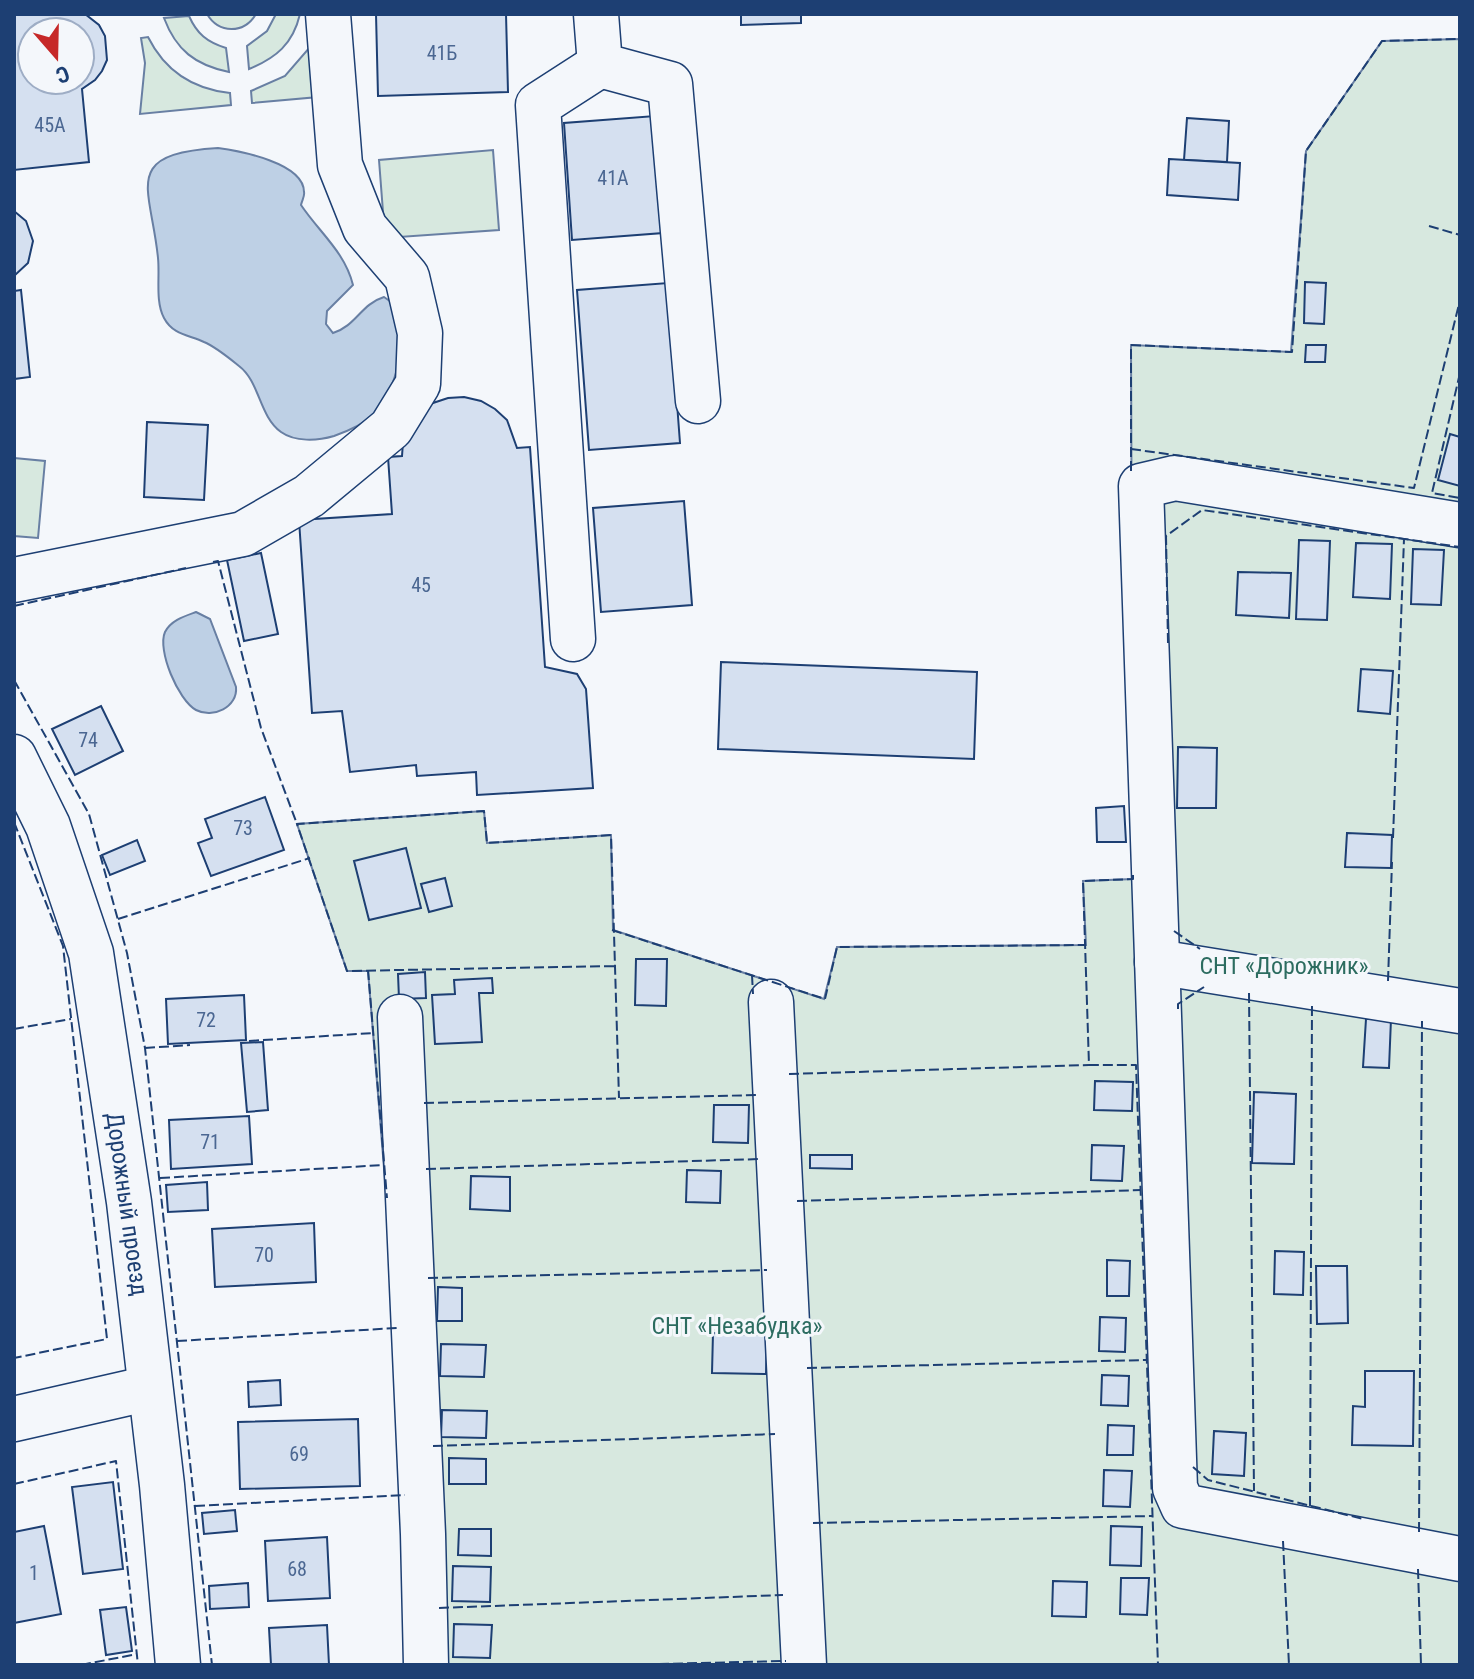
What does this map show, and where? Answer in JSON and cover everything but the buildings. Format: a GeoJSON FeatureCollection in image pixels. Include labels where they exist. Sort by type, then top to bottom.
{"type":"FeatureCollection","features":[{"type":"Feature","properties":{"kind":"street"},"geometry":{"type":"LineString","coordinates":[[14,580],[243,534],[309,496],[355,459],[391,428],[418,384],[420,333],[407,277],[365,228],[340,165],[328,14]]}},
{"type":"Feature","properties":{"kind":"street"},"geometry":{"type":"LineString","coordinates":[[596,14],[600,65]]}},
{"type":"Feature","properties":{"kind":"street"},"geometry":{"type":"LineString","coordinates":[[573,639],[538,105],[600,65],[670,84],[698,401]]}},
{"type":"Feature","properties":{"kind":"street"},"geometry":{"type":"LineString","coordinates":[[1460,525],[1175,478],[1141,486],[1175,1488],[1183,1506],[1460,1559]]}},
{"type":"Feature","properties":{"kind":"street","name":"Дорожный проезд"},"geometry":{"type":"LineString","coordinates":[[14,757],[48,826],[91,953],[129,1202],[178,1665]]}},
{"type":"Feature","properties":{"kind":"street"},"geometry":{"type":"LineString","coordinates":[[1157,962],[1460,1011]]}},
{"type":"Feature","properties":{"kind":"street"},"geometry":{"type":"LineString","coordinates":[[771,1002],[804,1665]]}},
{"type":"Feature","properties":{"kind":"street"},"geometry":{"type":"LineString","coordinates":[[400,1017],[426,1665]]}},
{"type":"Feature","properties":{"kind":"street"},"geometry":{"type":"LineString","coordinates":[[14,1419],[150,1388]]}},
{"type":"Feature","properties":{"kind":"green space"},"geometry":{"type":"Polygon","coordinates":[[[207,14],[256,14],[245,25],[232,29],[218,25],[207,14]]]}},
{"type":"Feature","properties":{"kind":"green space"},"geometry":{"type":"Polygon","coordinates":[[[276,14],[300,14],[293,34],[282,49],[249,69],[247,46],[267,31],[276,14]]]}},
{"type":"Feature","properties":{"kind":"green space"},"geometry":{"type":"Polygon","coordinates":[[[189,16],[203,36],[226,48],[229,72],[197,60],[174,39],[164,18],[189,16]]]}},
{"type":"Feature","properties":{"kind":"green space"},"geometry":{"type":"Polygon","coordinates":[[[148,37],[171,69],[204,87],[230,93],[231,105],[140,114],[145,63],[141,38],[148,37]]]}},
{"type":"Feature","properties":{"kind":"green space"},"geometry":{"type":"Polygon","coordinates":[[[1460,39],[1460,1665],[413,1665],[397,1328],[368,971],[347,971],[297,824],[484,811],[487,843],[611,835],[613,930],[824,999],[837,947],[1086,945],[1083,881],[1133,879],[1131,345],[1291,352],[1306,151],[1382,41],[1460,39]]]}},
{"type":"Feature","properties":{"kind":"green space"},"geometry":{"type":"Polygon","coordinates":[[[310,47],[318,97],[252,103],[251,91],[285,76],[310,47]]]}},
{"type":"Feature","properties":{"kind":"green space"},"geometry":{"type":"Polygon","coordinates":[[[493,150],[499,230],[385,238],[379,160],[493,150]]]}},
{"type":"Feature","properties":{"kind":"green space"},"geometry":{"type":"Polygon","coordinates":[[[14,458],[45,461],[38,538],[14,536],[14,458]]]}},
{"type":"Feature","properties":{"kind":"water"},"geometry":{"type":"Polygon","coordinates":[[[218,148],[269,160],[294,173],[301,182],[304,194],[301,205],[338,252],[353,285],[327,311],[326,324],[333,333],[341,330],[376,300],[384,297],[394,304],[401,347],[399,364],[380,408],[356,427],[334,436],[306,440],[281,432],[268,417],[251,381],[239,366],[209,344],[177,331],[164,318],[159,297],[149,179],[154,167],[166,158],[218,148]]]}},
{"type":"Feature","properties":{"kind":"water"},"geometry":{"type":"Polygon","coordinates":[[[196,612],[210,619],[236,687],[233,700],[217,712],[203,712],[189,705],[176,686],[164,650],[165,632],[171,624],[196,612]]]}},
{"type":"Feature","properties":{"kind":"fence"},"geometry":{"type":"LineString","coordinates":[[1131,471],[1131,345],[1292,352],[1306,151],[1382,41],[1460,39]]}},
{"type":"Feature","properties":{"kind":"fence"},"geometry":{"type":"LineString","coordinates":[[1429,226],[1460,235]]}},
{"type":"Feature","properties":{"kind":"fence"},"geometry":{"type":"LineString","coordinates":[[1131,449],[1414,488],[1460,300]]}},
{"type":"Feature","properties":{"kind":"fence"},"geometry":{"type":"LineString","coordinates":[[1460,373],[1432,493],[1460,498]]}},
{"type":"Feature","properties":{"kind":"fence"},"geometry":{"type":"LineString","coordinates":[[1168,643],[1166,536],[1202,510],[1460,547]]}},
{"type":"Feature","properties":{"kind":"fence"},"geometry":{"type":"LineString","coordinates":[[1393,838],[1404,539]]}},
{"type":"Feature","properties":{"kind":"fence"},"geometry":{"type":"LineString","coordinates":[[213,562],[218,561],[261,728],[297,824]]}},
{"type":"Feature","properties":{"kind":"fence"},"geometry":{"type":"LineString","coordinates":[[14,606],[186,568]]}},
{"type":"Feature","properties":{"kind":"fence"},"geometry":{"type":"LineString","coordinates":[[14,680],[89,814],[127,953],[145,1048],[212,1665]]}},
{"type":"Feature","properties":{"kind":"fence"},"geometry":{"type":"LineString","coordinates":[[614,966],[347,971],[297,824],[484,811],[487,843],[611,835],[619,1098]]}},
{"type":"Feature","properties":{"kind":"fence"},"geometry":{"type":"LineString","coordinates":[[14,822],[63,946],[107,1339],[14,1358]]}},
{"type":"Feature","properties":{"kind":"fence"},"geometry":{"type":"LineString","coordinates":[[118,919],[310,858]]}},
{"type":"Feature","properties":{"kind":"fence"},"geometry":{"type":"LineString","coordinates":[[1388,981],[1392,862]]}},
{"type":"Feature","properties":{"kind":"fence"},"geometry":{"type":"LineString","coordinates":[[1133,875],[1133,879],[1083,881],[1089,1065],[1136,1065],[1158,1665]]}},
{"type":"Feature","properties":{"kind":"fence"},"geometry":{"type":"LineString","coordinates":[[612,930],[825,999],[837,947],[1086,945]]}},
{"type":"Feature","properties":{"kind":"fence"},"geometry":{"type":"LineString","coordinates":[[1174,931],[1200,949]]}},
{"type":"Feature","properties":{"kind":"fence"},"geometry":{"type":"LineString","coordinates":[[368,970],[387,1198]]}},
{"type":"Feature","properties":{"kind":"fence"},"geometry":{"type":"LineString","coordinates":[[752,975],[753,994]]}},
{"type":"Feature","properties":{"kind":"fence"},"geometry":{"type":"LineString","coordinates":[[1178,1009],[1178,1004],[1204,987]]}},
{"type":"Feature","properties":{"kind":"fence"},"geometry":{"type":"LineString","coordinates":[[1249,993],[1254,1491]]}},
{"type":"Feature","properties":{"kind":"fence"},"geometry":{"type":"LineString","coordinates":[[1310,1506],[1312,1003]]}},
{"type":"Feature","properties":{"kind":"fence"},"geometry":{"type":"LineString","coordinates":[[14,1029],[71,1019]]}},
{"type":"Feature","properties":{"kind":"fence"},"geometry":{"type":"LineString","coordinates":[[1419,1532],[1422,1021]]}},
{"type":"Feature","properties":{"kind":"fence"},"geometry":{"type":"LineString","coordinates":[[249,1041],[373,1033]]}},
{"type":"Feature","properties":{"kind":"fence"},"geometry":{"type":"LineString","coordinates":[[145,1048],[190,1045]]}},
{"type":"Feature","properties":{"kind":"fence"},"geometry":{"type":"LineString","coordinates":[[789,1074],[1089,1065]]}},
{"type":"Feature","properties":{"kind":"fence"},"geometry":{"type":"LineString","coordinates":[[424,1103],[758,1095]]}},
{"type":"Feature","properties":{"kind":"fence"},"geometry":{"type":"LineString","coordinates":[[426,1169],[761,1159]]}},
{"type":"Feature","properties":{"kind":"fence"},"geometry":{"type":"LineString","coordinates":[[160,1178],[384,1165]]}},
{"type":"Feature","properties":{"kind":"fence"},"geometry":{"type":"LineString","coordinates":[[797,1201],[1141,1190]]}},
{"type":"Feature","properties":{"kind":"fence"},"geometry":{"type":"LineString","coordinates":[[428,1278],[767,1270]]}},
{"type":"Feature","properties":{"kind":"fence"},"geometry":{"type":"LineString","coordinates":[[177,1341],[397,1328]]}},
{"type":"Feature","properties":{"kind":"fence"},"geometry":{"type":"LineString","coordinates":[[807,1368],[1147,1360]]}},
{"type":"Feature","properties":{"kind":"fence"},"geometry":{"type":"LineString","coordinates":[[433,1446],[775,1434]]}},
{"type":"Feature","properties":{"kind":"fence"},"geometry":{"type":"LineString","coordinates":[[14,1484],[116,1461],[138,1665]]}},
{"type":"Feature","properties":{"kind":"fence"},"geometry":{"type":"LineString","coordinates":[[1193,1467],[1208,1480],[1363,1519]]}},
{"type":"Feature","properties":{"kind":"fence"},"geometry":{"type":"LineString","coordinates":[[195,1506],[405,1495]]}},
{"type":"Feature","properties":{"kind":"fence"},"geometry":{"type":"LineString","coordinates":[[813,1523],[1153,1516]]}},
{"type":"Feature","properties":{"kind":"fence"},"geometry":{"type":"LineString","coordinates":[[1283,1541],[1289,1665]]}},
{"type":"Feature","properties":{"kind":"fence"},"geometry":{"type":"LineString","coordinates":[[1418,1569],[1421,1665]]}},
{"type":"Feature","properties":{"kind":"fence"},"geometry":{"type":"LineString","coordinates":[[439,1608],[783,1595]]}},
{"type":"Feature","properties":{"kind":"fence"},"geometry":{"type":"LineString","coordinates":[[81,1665],[137,1654]]}},
{"type":"Feature","properties":{"kind":"fence"},"geometry":{"type":"LineString","coordinates":[[617,1665],[786,1661]]}},
{"type":"Feature","properties":{"kind":"park label","name":"СНТ «Дорожник»"},"geometry":{"type":"Point","coordinates":[1284,966]}},
{"type":"Feature","properties":{"kind":"park label","name":"СНТ «Незабудка»"},"geometry":{"type":"Point","coordinates":[737,1326]}}]}
